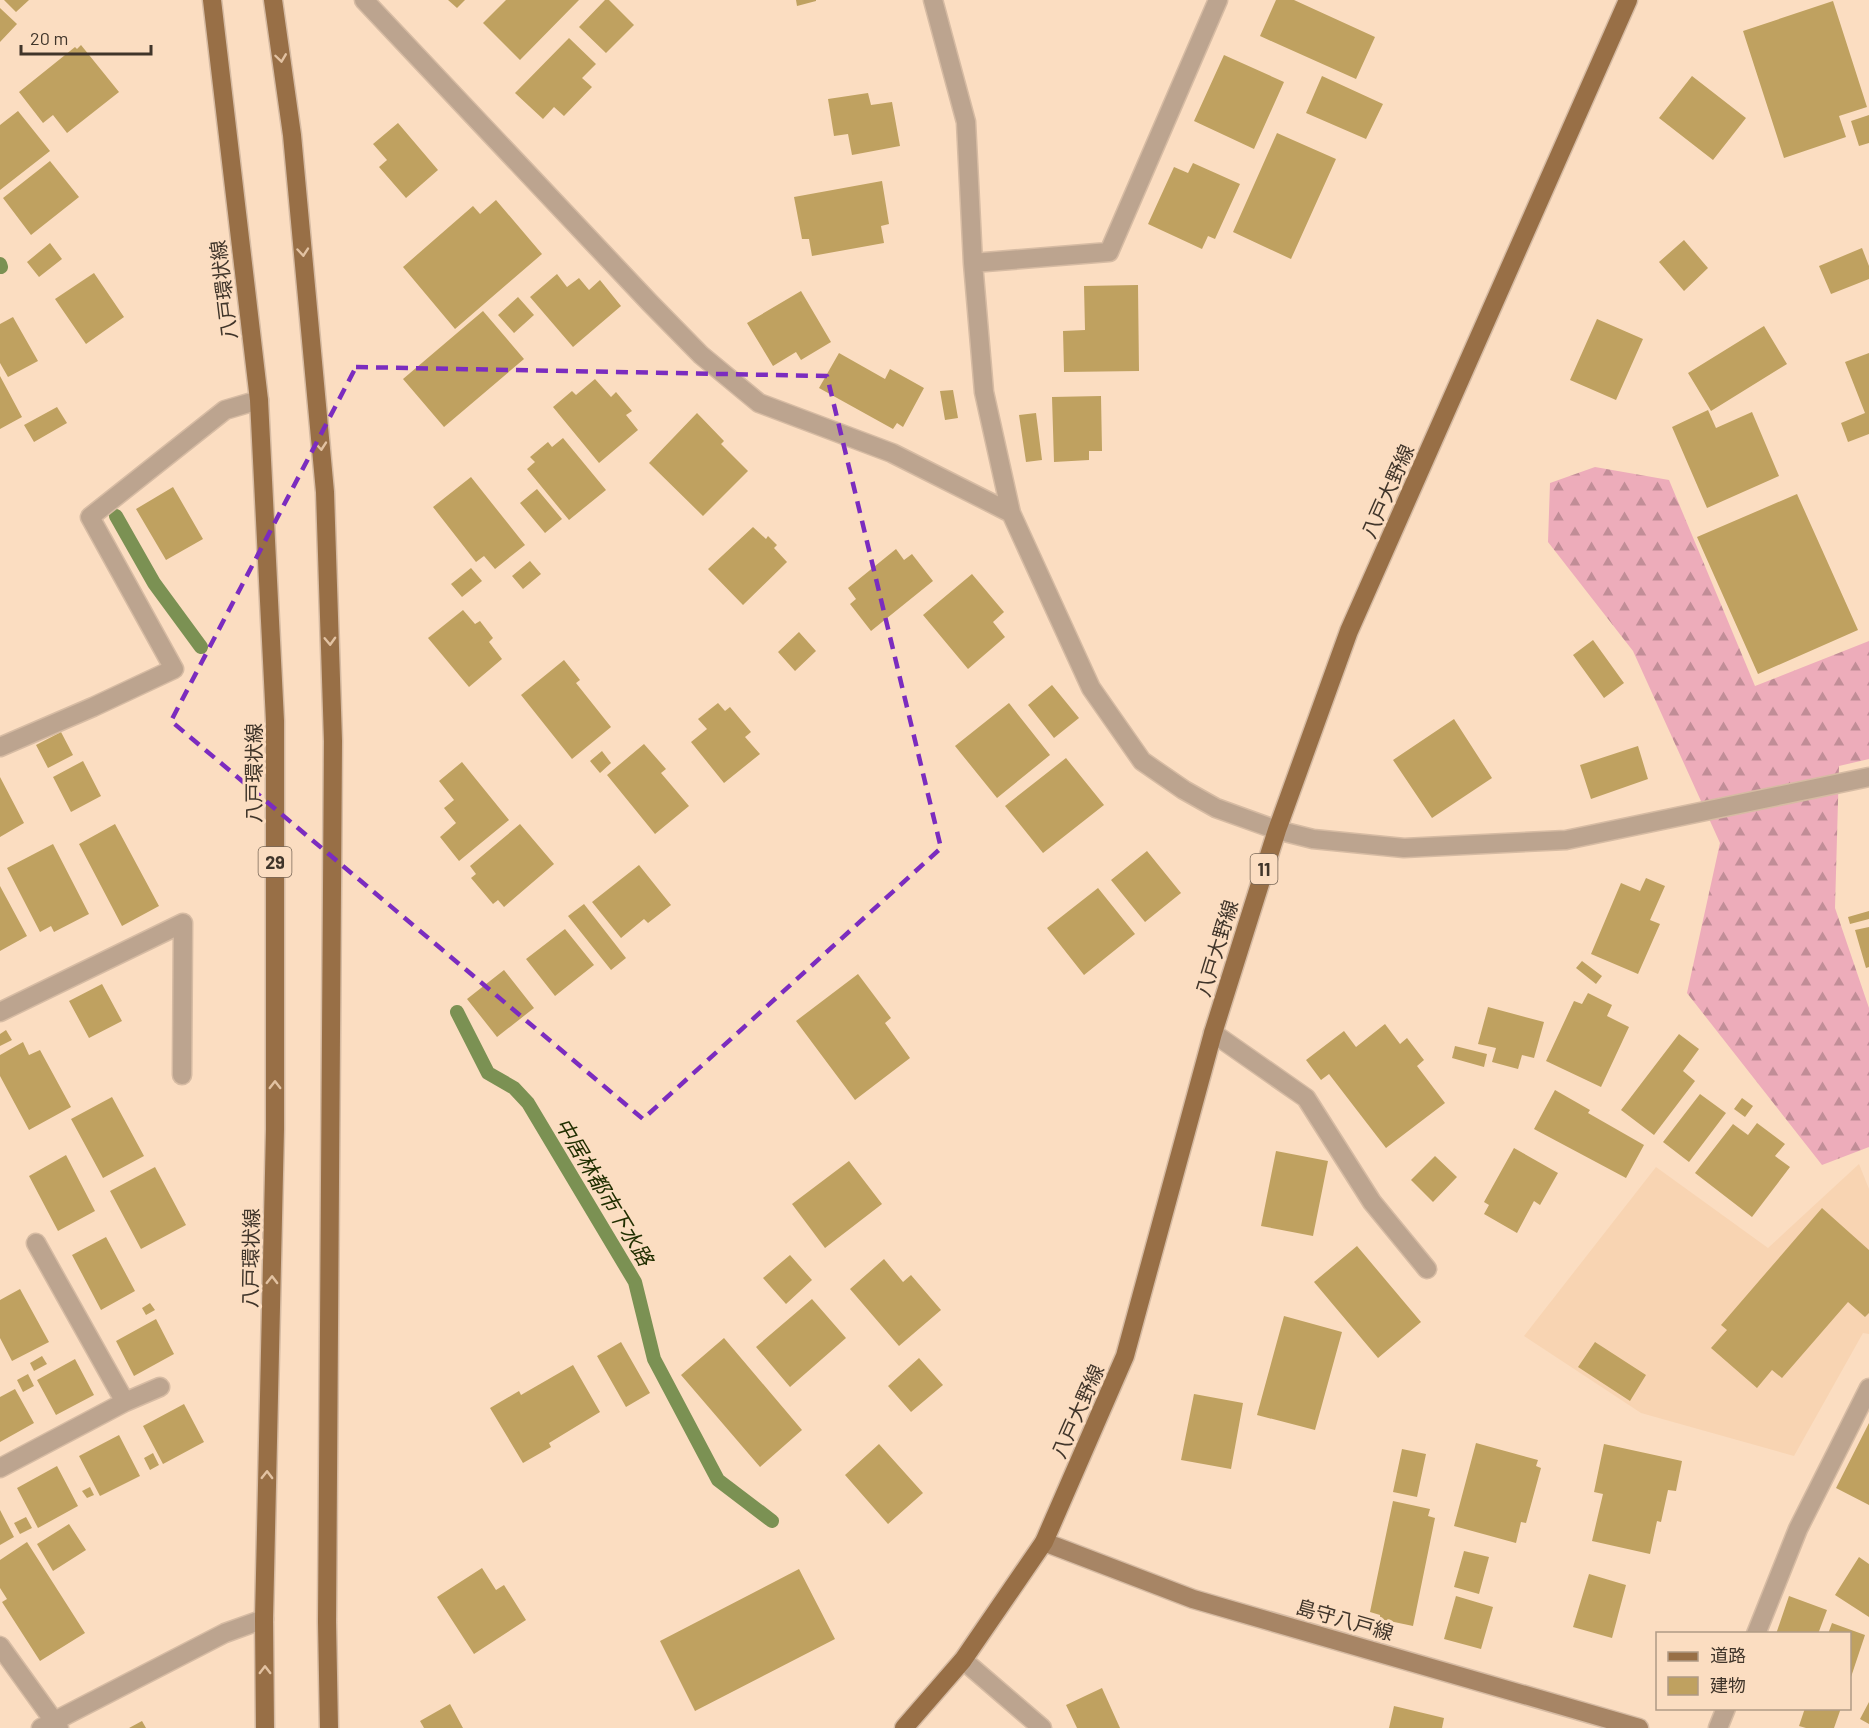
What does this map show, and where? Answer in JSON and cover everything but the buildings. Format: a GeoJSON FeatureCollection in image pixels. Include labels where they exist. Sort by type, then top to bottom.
{"type":"FeatureCollection","features":[{"type":"Feature","properties":{"kind":"main road","name":"八戸環状線"},"geometry":{"type":"LineString","coordinates":[[212,0],[259,400],[275,721],[275,1129],[264,1619],[265,1728]]}},
{"type":"Feature","properties":{"kind":"main road"},"geometry":{"type":"LineString","coordinates":[[273,0],[292,135],[325,492],[333,718],[327,1610],[329,1728]]}},
{"type":"Feature","properties":{"kind":"main road","name":"八戸大野線"},"geometry":{"type":"LineString","coordinates":[[904,1728],[963,1660],[1044,1542],[1125,1356],[1213,1033],[1277,830],[1349,631],[1628,0]]}},
{"type":"Feature","properties":{"kind":"main road","name":"島守八戸線"},"geometry":{"type":"LineString","coordinates":[[1044,1542],[1193,1599],[1639,1728]]}},
{"type":"Feature","properties":{"kind":"street"},"geometry":{"type":"LineString","coordinates":[[364,0],[675,329],[701,355],[759,403],[892,453],[1011,513]]}},
{"type":"Feature","properties":{"kind":"street"},"geometry":{"type":"LineString","coordinates":[[933,0],[966,122],[973,263],[984,392],[1011,513],[1091,688],[1142,761],[1184,790],[1216,808],[1277,830],[1313,839],[1404,848],[1566,840],[1869,777]]}},
{"type":"Feature","properties":{"kind":"street"},"geometry":{"type":"LineString","coordinates":[[973,263],[1109,252],[1218,0]]}},
{"type":"Feature","properties":{"kind":"street"},"geometry":{"type":"LineString","coordinates":[[0,747],[174,669],[90,517],[225,411],[259,400]]}},
{"type":"Feature","properties":{"kind":"street"},"geometry":{"type":"LineString","coordinates":[[0,1012],[183,923],[182,1075]]}},
{"type":"Feature","properties":{"kind":"street"},"geometry":{"type":"LineString","coordinates":[[1213,1033],[1306,1098],[1372,1202],[1427,1269]]}},
{"type":"Feature","properties":{"kind":"street"},"geometry":{"type":"LineString","coordinates":[[36,1243],[125,1402]]}},
{"type":"Feature","properties":{"kind":"street"},"geometry":{"type":"LineString","coordinates":[[0,1468],[125,1402],[160,1387]]}},
{"type":"Feature","properties":{"kind":"street"},"geometry":{"type":"LineString","coordinates":[[1757,1632],[1798,1529],[1869,1388]]}},
{"type":"Feature","properties":{"kind":"street"},"geometry":{"type":"LineString","coordinates":[[0,1646],[52,1726],[225,1633],[264,1619]]}},
{"type":"Feature","properties":{"kind":"street"},"geometry":{"type":"LineString","coordinates":[[963,1660],[1042,1728]]}},
{"type":"Feature","properties":{"kind":"street"},"geometry":{"type":"LineString","coordinates":[[1718,1728],[1725,1710]]}},
{"type":"Feature","properties":{"kind":"highlighted area"},"geometry":{"type":"Polygon","coordinates":[[[356,367],[827,376],[941,848],[643,1119],[171,721],[356,367]]]}},
{"type":"Feature","properties":{"kind":"shaded area"},"geometry":{"type":"Polygon","coordinates":[[[1859,1164],[1869,1189],[1869,1334],[1863,1333],[1794,1456],[1641,1413],[1524,1336],[1656,1167],[1768,1248],[1859,1164]]]}},
{"type":"Feature","properties":{"kind":"green space"},"geometry":{"type":"Polygon","coordinates":[[[1595,467],[1669,480],[1755,686],[1869,641],[1869,759],[1839,766],[1835,908],[1869,1008],[1869,1147],[1822,1165],[1687,993],[1720,843],[1633,651],[1548,542],[1550,483],[1595,467]]]}},
{"type":"Feature","properties":{"kind":"waterway","name":"中居林都市下水路"},"geometry":{"type":"LineString","coordinates":[[116,516],[154,583],[201,647]]}},
{"type":"Feature","properties":{"kind":"waterway","name":"中居林都市下水路"},"geometry":{"type":"LineString","coordinates":[[457,1012],[488,1073],[514,1088],[528,1103],[635,1282],[654,1359],[718,1480],[772,1521]]}}]}
